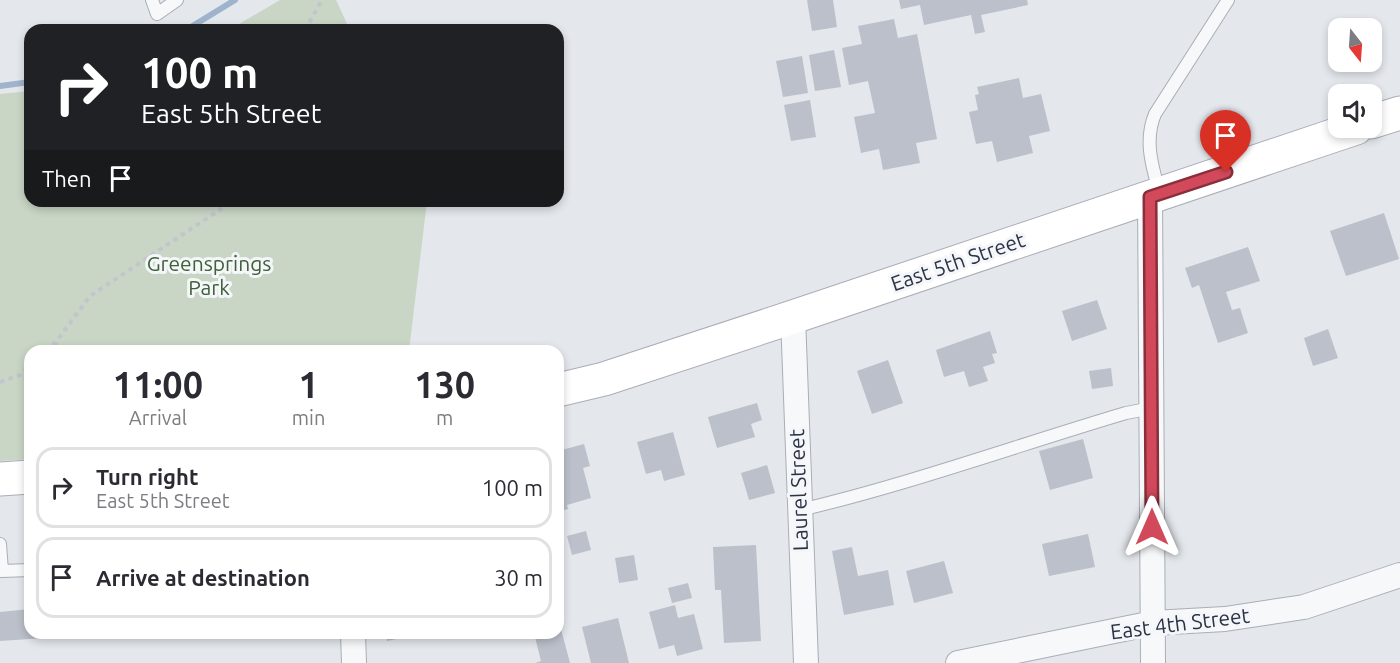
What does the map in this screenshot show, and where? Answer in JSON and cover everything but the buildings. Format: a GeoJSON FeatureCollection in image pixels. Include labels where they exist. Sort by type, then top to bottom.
{"type":"FeatureCollection","features":[{"type":"Feature","properties":{"kind":"main road"},"geometry":{"type":"LineString","coordinates":[[1382,118],[1400,112]]}},
{"type":"Feature","properties":{"kind":"main road","name":"East 5th Street"},"geometry":{"type":"LineString","coordinates":[[564,389],[604,379],[793,317],[1328,137]]}},
{"type":"Feature","properties":{"kind":"main road"},"geometry":{"type":"LineString","coordinates":[[0,479],[24,477]]}},
{"type":"Feature","properties":{"kind":"street"},"geometry":{"type":"LineString","coordinates":[[1153,663],[1152,408],[1155,196]]}},
{"type":"Feature","properties":{"kind":"street","name":"Laurel Street"},"geometry":{"type":"LineString","coordinates":[[793,317],[806,663]]}},
{"type":"Feature","properties":{"kind":"street","name":"East 4th Street"},"geometry":{"type":"LineString","coordinates":[[958,663],[1153,623],[1225,619],[1304,607],[1400,575]]}},
{"type":"Feature","properties":{"kind":"street"},"geometry":{"type":"LineString","coordinates":[[353,639],[354,663]]}},
{"type":"Feature","properties":{"kind":"lane"},"geometry":{"type":"LineString","coordinates":[[152,0],[157,14],[177,0]]}},
{"type":"Feature","properties":{"kind":"lane"},"geometry":{"type":"LineString","coordinates":[[1155,196],[1150,159],[1150,125],[1228,0]]}},
{"type":"Feature","properties":{"kind":"lane"},"geometry":{"type":"LineString","coordinates":[[800,510],[836,502],[1126,413],[1152,408]]}},
{"type":"Feature","properties":{"kind":"lane"},"geometry":{"type":"LineString","coordinates":[[0,544],[3,571],[24,570]]}},
{"type":"Feature","properties":{"kind":"path"},"geometry":{"type":"LineString","coordinates":[[308,24],[322,0]]}},
{"type":"Feature","properties":{"kind":"path"},"geometry":{"type":"LineString","coordinates":[[53,345],[90,296],[224,207]]}},
{"type":"Feature","properties":{"kind":"path"},"geometry":{"type":"LineString","coordinates":[[0,381],[20,375],[24,371]]}},
{"type":"Feature","properties":{"kind":"green space"},"geometry":{"type":"Polygon","coordinates":[[[280,0],[336,0],[347,24],[239,24],[280,0]]]}},
{"type":"Feature","properties":{"kind":"green space","name":"Greensprings Park"},"geometry":{"type":"Polygon","coordinates":[[[24,92],[24,207],[426,207],[410,345],[24,345],[24,459],[0,461],[0,94],[24,92]]]}},
{"type":"Feature","properties":{"kind":"waterway"},"geometry":{"type":"LineString","coordinates":[[196,24],[235,0]]}},
{"type":"Feature","properties":{"kind":"waterway"},"geometry":{"type":"LineString","coordinates":[[0,86],[24,83]]}},
{"type":"Feature","properties":{"kind":"route"},"geometry":{"type":"LineString","coordinates":[[1152,527],[1150,197],[1226,172]]}}]}
